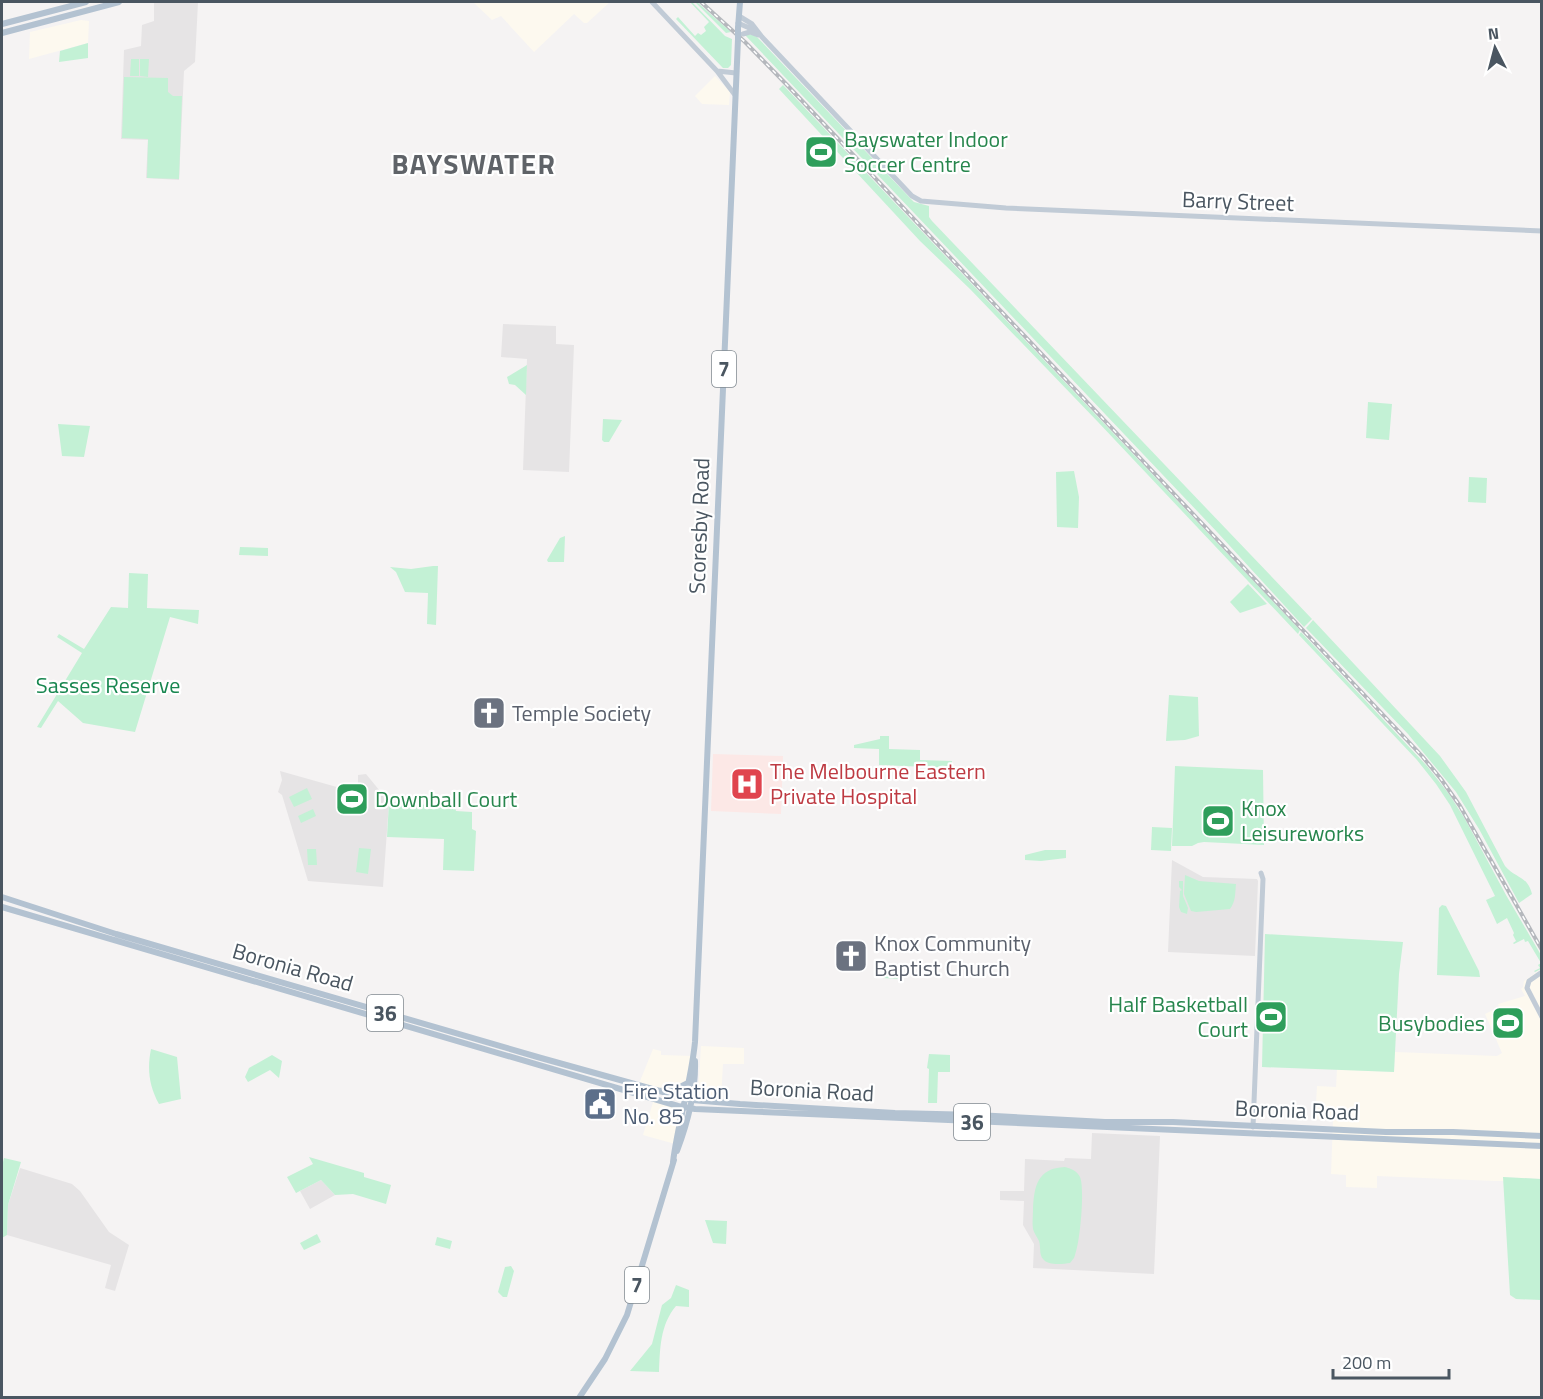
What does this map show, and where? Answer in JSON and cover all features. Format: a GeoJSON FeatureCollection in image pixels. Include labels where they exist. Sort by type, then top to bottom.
{"type":"FeatureCollection","features":[{"type":"Feature","properties":{"kind":"main road"},"geometry":{"type":"LineString","coordinates":[[2,24],[86,2]]}},
{"type":"Feature","properties":{"kind":"main road"},"geometry":{"type":"LineString","coordinates":[[2,33],[119,2]]}},
{"type":"Feature","properties":{"kind":"main road"},"geometry":{"type":"LineString","coordinates":[[652,2],[728,84],[735,95]]}},
{"type":"Feature","properties":{"kind":"main road","name":"Scoresby Road"},"geometry":{"type":"LineString","coordinates":[[579,1398],[605,1359],[627,1315],[686,1125],[687,1108],[696,1076],[694,1052],[740,2]]}},
{"type":"Feature","properties":{"kind":"main road","name":"Barry Street"},"geometry":{"type":"LineString","coordinates":[[740,25],[752,24],[912,196],[921,201],[1006,208],[1542,231]]}},
{"type":"Feature","properties":{"kind":"main road"},"geometry":{"type":"LineString","coordinates":[[740,25],[762,37]]}},
{"type":"Feature","properties":{"kind":"main road"},"geometry":{"type":"LineString","coordinates":[[719,74],[736,76]]}},
{"type":"Feature","properties":{"kind":"main road"},"geometry":{"type":"LineString","coordinates":[[1256,1134],[1252,1126],[1263,879],[1261,873]]}},
{"type":"Feature","properties":{"kind":"main road","name":"Boronia Road"},"geometry":{"type":"LineString","coordinates":[[2,897],[116,934],[687,1108],[1542,1146]]}},
{"type":"Feature","properties":{"kind":"main road","name":"Boronia Road"},"geometry":{"type":"LineString","coordinates":[[2,908],[492,1048],[689,1099],[906,1114],[1542,1136]]}},
{"type":"Feature","properties":{"kind":"main road"},"geometry":{"type":"LineString","coordinates":[[1542,972],[1532,978],[1527,986],[1528,993],[1542,1017]]}},
{"type":"Feature","properties":{"kind":"main road","name":"Scoresby Road"},"geometry":{"type":"LineString","coordinates":[[689,1099],[688,1083],[694,1052]]}},
{"type":"Feature","properties":{"kind":"main road"},"geometry":{"type":"LineString","coordinates":[[657,1091],[675,1089],[688,1083]]}},
{"type":"Feature","properties":{"kind":"main road"},"geometry":{"type":"LineString","coordinates":[[671,1104],[677,1114],[678,1128]]}},
{"type":"Feature","properties":{"kind":"main road","name":"Scoresby Road"},"geometry":{"type":"LineString","coordinates":[[673,1162],[678,1128],[687,1108]]}},
{"type":"Feature","properties":{"kind":"main road"},"geometry":{"type":"LineString","coordinates":[[686,1125],[695,1114],[707,1110]]}},
{"type":"Feature","properties":{"kind":"shaded area"},"geometry":{"type":"Polygon","coordinates":[[[154,2],[198,2],[195,62],[184,71],[179,180],[146,178],[148,140],[121,139],[124,50],[141,46],[142,25],[154,21],[154,2]]]}},
{"type":"Feature","properties":{"kind":"shaded area"},"geometry":{"type":"Polygon","coordinates":[[[473,2],[610,2],[587,23],[574,14],[534,52],[501,16],[492,20],[473,2]]]}},
{"type":"Feature","properties":{"kind":"shaded area"},"geometry":{"type":"Polygon","coordinates":[[[81,20],[89,21],[88,43],[29,59],[30,32],[81,20]]]}},
{"type":"Feature","properties":{"kind":"shaded area"},"geometry":{"type":"Polygon","coordinates":[[[715,76],[730,92],[729,105],[702,104],[695,96],[715,76]]]}},
{"type":"Feature","properties":{"kind":"shaded area"},"geometry":{"type":"Polygon","coordinates":[[[503,324],[556,326],[556,344],[574,345],[569,472],[523,470],[527,359],[501,357],[503,324]]]}},
{"type":"Feature","properties":{"kind":"shaded area","name":"The Melbourne Eastern Private Hospital"},"geometry":{"type":"Polygon","coordinates":[[[713,754],[783,756],[781,814],[711,811],[713,754]]]}},
{"type":"Feature","properties":{"kind":"shaded area"},"geometry":{"type":"Polygon","coordinates":[[[280,771],[358,793],[358,775],[366,774],[389,802],[383,887],[308,881],[282,795],[278,792],[282,780],[280,771]]]}},
{"type":"Feature","properties":{"kind":"shaded area"},"geometry":{"type":"Polygon","coordinates":[[[1172,860],[1203,877],[1257,879],[1255,956],[1168,952],[1172,860]]]}},
{"type":"Feature","properties":{"kind":"shaded area"},"geometry":{"type":"Polygon","coordinates":[[[1541,969],[1541,1179],[1504,1177],[1504,1181],[1495,1181],[1377,1176],[1377,1188],[1346,1187],[1346,1175],[1331,1174],[1333,1120],[1315,1119],[1317,1086],[1336,1087],[1337,1069],[1394,1072],[1395,1052],[1497,1056],[1502,1053],[1485,1014],[1499,1007],[1498,1004],[1525,996],[1521,989],[1524,981],[1541,969]]]}},
{"type":"Feature","properties":{"kind":"shaded area"},"geometry":{"type":"Polygon","coordinates":[[[701,1046],[744,1048],[744,1064],[723,1064],[721,1099],[700,1097],[698,1093],[701,1046]]]}},
{"type":"Feature","properties":{"kind":"shaded area"},"geometry":{"type":"Polygon","coordinates":[[[653,1049],[661,1051],[661,1055],[693,1056],[688,1083],[669,1090],[638,1086],[653,1049]]]}},
{"type":"Feature","properties":{"kind":"shaded area"},"geometry":{"type":"Polygon","coordinates":[[[654,1099],[671,1104],[676,1113],[678,1128],[675,1144],[643,1135],[654,1099]]]}},
{"type":"Feature","properties":{"kind":"shaded area"},"geometry":{"type":"Polygon","coordinates":[[[1092,1133],[1160,1136],[1154,1274],[1033,1268],[1034,1244],[1023,1225],[1024,1201],[1000,1200],[1000,1191],[1024,1191],[1025,1159],[1064,1161],[1065,1158],[1091,1159],[1092,1133]]]}},
{"type":"Feature","properties":{"kind":"shaded area"},"geometry":{"type":"Polygon","coordinates":[[[20,1168],[72,1184],[80,1191],[109,1232],[129,1245],[115,1291],[105,1288],[111,1265],[7,1235],[8,1205],[20,1168]]]}},
{"type":"Feature","properties":{"kind":"shaded area"},"geometry":{"type":"Polygon","coordinates":[[[321,1180],[335,1195],[310,1209],[300,1191],[321,1180]]]}},
{"type":"Feature","properties":{"kind":"green space"},"geometry":{"type":"Polygon","coordinates":[[[690,2],[725,36],[732,39],[731,65],[728,68],[723,68],[676,19],[678,17],[695,36],[706,31],[704,27],[709,22],[690,2]]]}},
{"type":"Feature","properties":{"kind":"green space"},"geometry":{"type":"Polygon","coordinates":[[[695,2],[697,2],[731,32],[726,33],[695,2]]]}},
{"type":"Feature","properties":{"kind":"green space"},"geometry":{"type":"Polygon","coordinates":[[[745,35],[758,38],[914,202],[929,206],[929,217],[932,221],[1312,619],[1304,627],[1218,533],[745,35]]]}},
{"type":"Feature","properties":{"kind":"green space"},"geometry":{"type":"Polygon","coordinates":[[[88,43],[88,58],[59,62],[60,51],[88,43]]]}},
{"type":"Feature","properties":{"kind":"green space"},"geometry":{"type":"Polygon","coordinates":[[[131,59],[139,59],[139,76],[130,76],[131,59]]]}},
{"type":"Feature","properties":{"kind":"green space"},"geometry":{"type":"Polygon","coordinates":[[[140,59],[149,59],[148,77],[140,76],[140,59]]]}},
{"type":"Feature","properties":{"kind":"green space"},"geometry":{"type":"Polygon","coordinates":[[[124,77],[168,78],[168,92],[173,96],[182,96],[179,179],[147,178],[148,139],[122,138],[124,77]]]}},
{"type":"Feature","properties":{"kind":"green space"},"geometry":{"type":"Polygon","coordinates":[[[783,85],[1300,630],[1298,634],[1098,422],[970,289],[920,241],[779,89],[783,85]]]}},
{"type":"Feature","properties":{"kind":"green space"},"geometry":{"type":"Polygon","coordinates":[[[527,365],[526,395],[515,385],[509,384],[507,377],[527,365]]]}},
{"type":"Feature","properties":{"kind":"green space"},"geometry":{"type":"Polygon","coordinates":[[[1368,402],[1392,404],[1389,440],[1366,438],[1368,402]]]}},
{"type":"Feature","properties":{"kind":"green space"},"geometry":{"type":"Polygon","coordinates":[[[603,419],[622,420],[609,442],[602,440],[603,419]]]}},
{"type":"Feature","properties":{"kind":"green space"},"geometry":{"type":"Polygon","coordinates":[[[58,424],[90,426],[84,457],[62,456],[58,424]]]}},
{"type":"Feature","properties":{"kind":"green space"},"geometry":{"type":"Polygon","coordinates":[[[1074,471],[1079,497],[1078,528],[1057,527],[1056,472],[1074,471]]]}},
{"type":"Feature","properties":{"kind":"green space"},"geometry":{"type":"Polygon","coordinates":[[[1469,477],[1487,478],[1486,503],[1468,502],[1469,477]]]}},
{"type":"Feature","properties":{"kind":"green space"},"geometry":{"type":"Polygon","coordinates":[[[565,536],[564,562],[548,562],[560,538],[565,536]]]}},
{"type":"Feature","properties":{"kind":"green space"},"geometry":{"type":"Polygon","coordinates":[[[240,547],[268,548],[268,556],[239,555],[240,547]]]}},
{"type":"Feature","properties":{"kind":"green space"},"geometry":{"type":"Polygon","coordinates":[[[438,566],[436,625],[427,624],[428,593],[405,592],[396,572],[390,567],[411,569],[438,566]]]}},
{"type":"Feature","properties":{"kind":"green space","name":"Sasses Reserve"},"geometry":{"type":"Polygon","coordinates":[[[129,573],[148,574],[147,608],[199,610],[198,624],[170,617],[135,732],[83,723],[58,701],[41,728],[37,727],[82,653],[57,637],[59,634],[84,649],[111,607],[128,608],[129,573]]]}},
{"type":"Feature","properties":{"kind":"green space"},"geometry":{"type":"Polygon","coordinates":[[[1248,584],[1267,604],[1240,613],[1230,602],[1248,584]]]}},
{"type":"Feature","properties":{"kind":"green space"},"geometry":{"type":"Polygon","coordinates":[[[1313,620],[1440,756],[1466,792],[1505,866],[1527,883],[1532,894],[1519,903],[1456,792],[1408,734],[1306,628],[1313,620]]]}},
{"type":"Feature","properties":{"kind":"green space"},"geometry":{"type":"Polygon","coordinates":[[[1301,632],[1427,766],[1449,794],[1541,955],[1541,963],[1528,941],[1525,942],[1524,939],[1513,943],[1516,941],[1507,918],[1497,924],[1486,900],[1495,896],[1450,805],[1436,784],[1417,760],[1299,635],[1301,632]]]}},
{"type":"Feature","properties":{"kind":"green space"},"geometry":{"type":"Polygon","coordinates":[[[1169,695],[1198,697],[1199,736],[1185,740],[1166,741],[1169,695]]]}},
{"type":"Feature","properties":{"kind":"green space"},"geometry":{"type":"Polygon","coordinates":[[[880,736],[889,736],[889,749],[920,750],[920,760],[952,761],[952,768],[879,765],[879,749],[854,748],[854,745],[880,739],[880,736]]]}},
{"type":"Feature","properties":{"kind":"green space","name":"Knox Leisureworks"},"geometry":{"type":"Polygon","coordinates":[[[1175,766],[1263,770],[1264,845],[1204,842],[1192,846],[1172,846],[1175,766]]]}},
{"type":"Feature","properties":{"kind":"green space"},"geometry":{"type":"Polygon","coordinates":[[[307,788],[312,799],[294,807],[289,797],[307,788]]]}},
{"type":"Feature","properties":{"kind":"green space"},"geometry":{"type":"Polygon","coordinates":[[[389,802],[455,807],[456,811],[472,812],[472,829],[476,831],[474,871],[443,870],[444,839],[387,837],[389,802]]]}},
{"type":"Feature","properties":{"kind":"green space"},"geometry":{"type":"Polygon","coordinates":[[[313,809],[316,816],[301,823],[298,816],[313,809]]]}},
{"type":"Feature","properties":{"kind":"green space"},"geometry":{"type":"Polygon","coordinates":[[[1152,827],[1172,828],[1171,851],[1151,850],[1152,827]]]}},
{"type":"Feature","properties":{"kind":"green space"},"geometry":{"type":"Polygon","coordinates":[[[359,848],[371,849],[368,874],[356,872],[359,848]]]}},
{"type":"Feature","properties":{"kind":"green space"},"geometry":{"type":"Polygon","coordinates":[[[307,849],[316,849],[317,865],[308,865],[307,849]]]}},
{"type":"Feature","properties":{"kind":"green space"},"geometry":{"type":"Polygon","coordinates":[[[1045,850],[1066,850],[1066,858],[1025,860],[1025,855],[1045,850]]]}},
{"type":"Feature","properties":{"kind":"green space"},"geometry":{"type":"Polygon","coordinates":[[[1185,875],[1199,881],[1236,884],[1230,909],[1191,911],[1184,894],[1185,875]]]}},
{"type":"Feature","properties":{"kind":"green space"},"geometry":{"type":"Polygon","coordinates":[[[1179,881],[1183,881],[1183,896],[1188,908],[1187,914],[1181,912],[1179,907],[1182,890],[1179,887],[1179,881]]]}},
{"type":"Feature","properties":{"kind":"green space"},"geometry":{"type":"Polygon","coordinates":[[[1442,905],[1446,906],[1480,977],[1437,975],[1439,908],[1442,905]]]}},
{"type":"Feature","properties":{"kind":"green space"},"geometry":{"type":"Polygon","coordinates":[[[1265,934],[1403,942],[1394,1072],[1262,1067],[1265,934]]]}},
{"type":"Feature","properties":{"kind":"green space"},"geometry":{"type":"Polygon","coordinates":[[[883,969],[904,970],[903,979],[882,978],[883,969]]]}},
{"type":"Feature","properties":{"kind":"green space"},"geometry":{"type":"Polygon","coordinates":[[[151,1049],[177,1057],[181,1099],[159,1104],[150,1077],[151,1049]]]}},
{"type":"Feature","properties":{"kind":"green space"},"geometry":{"type":"Polygon","coordinates":[[[929,1054],[950,1055],[950,1072],[938,1072],[937,1103],[928,1103],[929,1054]]]}},
{"type":"Feature","properties":{"kind":"green space"},"geometry":{"type":"Polygon","coordinates":[[[272,1055],[282,1061],[279,1078],[270,1070],[248,1082],[245,1077],[249,1068],[272,1055]]]}},
{"type":"Feature","properties":{"kind":"green space"},"geometry":{"type":"Polygon","coordinates":[[[309,1157],[364,1173],[364,1177],[391,1185],[386,1204],[353,1194],[335,1195],[321,1180],[296,1193],[287,1177],[313,1164],[309,1157]]]}},
{"type":"Feature","properties":{"kind":"green space"},"geometry":{"type":"Polygon","coordinates":[[[4,1158],[21,1162],[8,1205],[7,1235],[2,1238],[2,1166],[4,1158]]]}},
{"type":"Feature","properties":{"kind":"green space"},"geometry":{"type":"Polygon","coordinates":[[[1056,1168],[1072,1169],[1080,1177],[1082,1203],[1079,1239],[1075,1256],[1070,1263],[1052,1264],[1042,1257],[1039,1241],[1033,1229],[1034,1194],[1043,1175],[1056,1168]]]}},
{"type":"Feature","properties":{"kind":"green space"},"geometry":{"type":"Polygon","coordinates":[[[1503,1177],[1541,1179],[1541,1300],[1516,1299],[1510,1295],[1503,1177]]]}},
{"type":"Feature","properties":{"kind":"green space"},"geometry":{"type":"Polygon","coordinates":[[[705,1220],[727,1221],[726,1244],[713,1243],[705,1220]]]}},
{"type":"Feature","properties":{"kind":"green space"},"geometry":{"type":"Polygon","coordinates":[[[317,1234],[321,1242],[304,1250],[300,1243],[317,1234]]]}},
{"type":"Feature","properties":{"kind":"green space"},"geometry":{"type":"Polygon","coordinates":[[[437,1237],[452,1241],[450,1249],[435,1245],[437,1237]]]}},
{"type":"Feature","properties":{"kind":"green space"},"geometry":{"type":"Polygon","coordinates":[[[511,1266],[514,1271],[507,1297],[503,1297],[498,1292],[505,1267],[511,1266]]]}},
{"type":"Feature","properties":{"kind":"green space"},"geometry":{"type":"Polygon","coordinates":[[[676,1285],[689,1290],[689,1307],[676,1306],[667,1321],[662,1338],[659,1372],[630,1371],[652,1344],[662,1305],[671,1298],[676,1285]]]}},
{"type":"Feature","properties":{"kind":"railway"},"geometry":{"type":"LineString","coordinates":[[701,2],[788,86],[1422,756],[1460,806],[1542,950]]}},
{"type":"Feature","properties":{"kind":"place","name":"Bayswater Indoor Soccer Centre"},"geometry":{"type":"Point","coordinates":[821,152]}},
{"type":"Feature","properties":{"kind":"place","name":"Temple Society"},"geometry":{"type":"Point","coordinates":[489,713]}},
{"type":"Feature","properties":{"kind":"place","name":"The Melbourne Eastern Private Hospital"},"geometry":{"type":"Point","coordinates":[747,784]}},
{"type":"Feature","properties":{"kind":"place","name":"Downball Court"},"geometry":{"type":"Point","coordinates":[352,799]}},
{"type":"Feature","properties":{"kind":"place","name":"Knox Leisureworks"},"geometry":{"type":"Point","coordinates":[1218,821]}},
{"type":"Feature","properties":{"kind":"place","name":"Knox Community Baptist Church"},"geometry":{"type":"Point","coordinates":[851,956]}},
{"type":"Feature","properties":{"kind":"place","name":"Half Basketball Court"},"geometry":{"type":"Point","coordinates":[1271,1017]}},
{"type":"Feature","properties":{"kind":"place","name":"Busybodies"},"geometry":{"type":"Point","coordinates":[1508,1023]}},
{"type":"Feature","properties":{"kind":"place","name":"Fire Station No. 85"},"geometry":{"type":"Point","coordinates":[600,1104]}},
{"type":"Feature","properties":{"kind":"district","name":"BAYSWATER"},"geometry":{"type":"Point","coordinates":[474,163]}}]}
